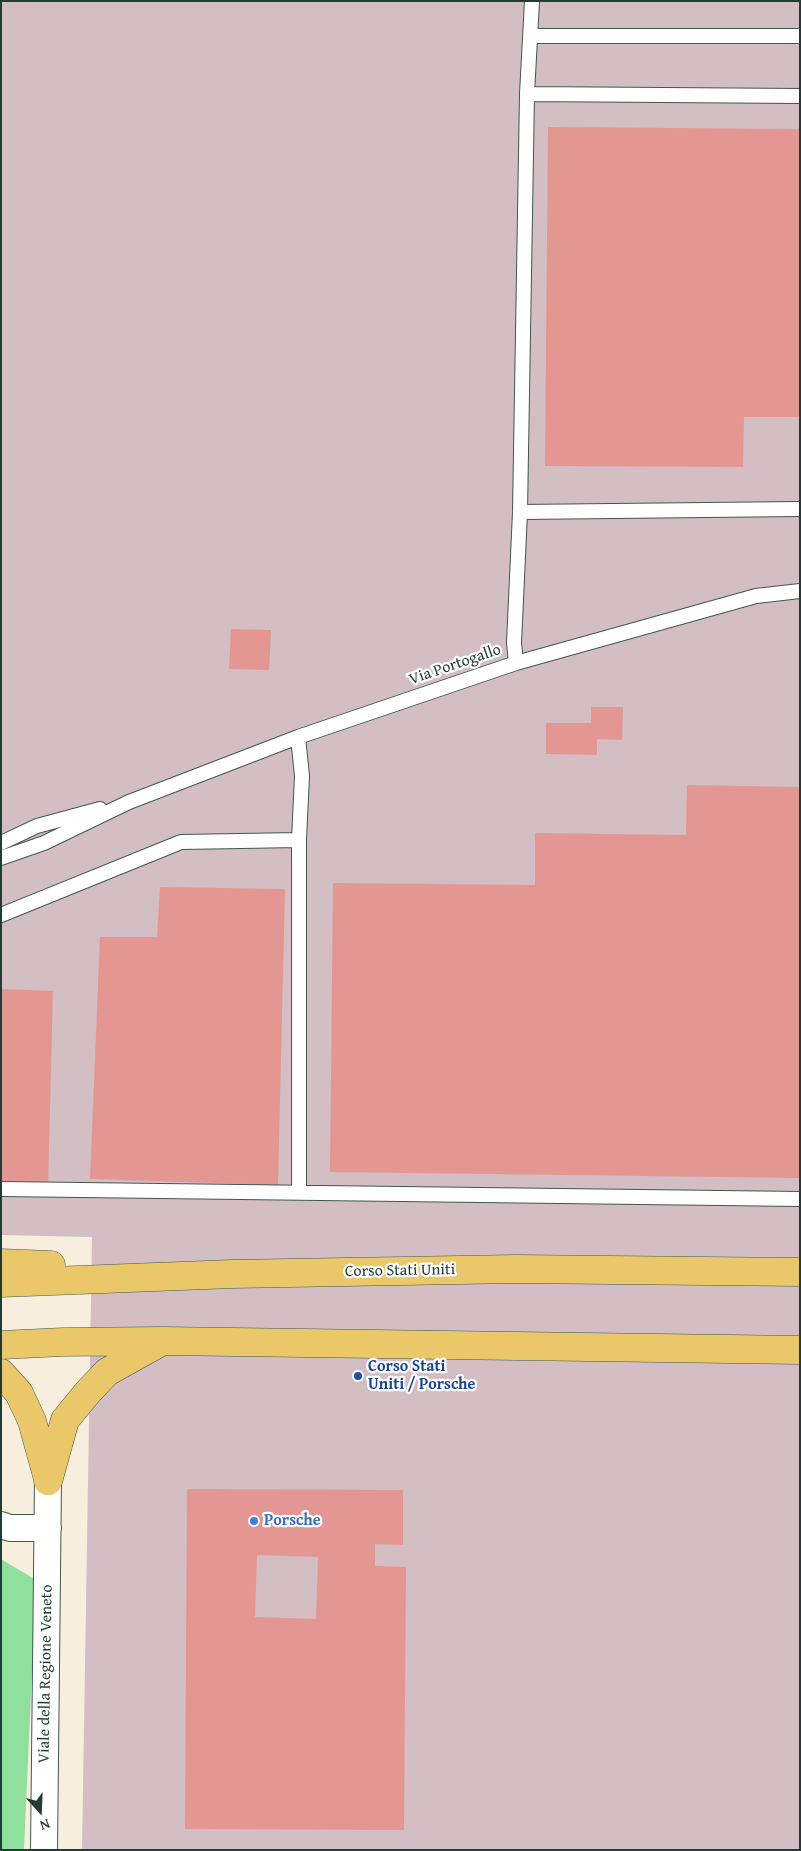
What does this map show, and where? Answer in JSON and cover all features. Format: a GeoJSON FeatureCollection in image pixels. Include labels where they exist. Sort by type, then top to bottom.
{"type":"FeatureCollection","features":[{"type":"Feature","properties":{"kind":"main road"},"geometry":{"type":"LineString","coordinates":[[1,1263],[232,1274]]}},
{"type":"Feature","properties":{"kind":"main road","name":"Corso Stati Uniti"},"geometry":{"type":"LineString","coordinates":[[1,1283],[232,1274],[516,1269],[800,1272]]}},
{"type":"Feature","properties":{"kind":"main road"},"geometry":{"type":"LineString","coordinates":[[48,1481],[65,1420],[88,1392],[107,1372],[163,1341]]}},
{"type":"Feature","properties":{"kind":"main road"},"geometry":{"type":"LineString","coordinates":[[1,1343],[163,1341],[800,1350]]}},
{"type":"Feature","properties":{"kind":"main road"},"geometry":{"type":"LineString","coordinates":[[1,1373],[20,1393],[32,1421],[48,1481]]}},
{"type":"Feature","properties":{"kind":"street","name":"Viale della Regione Veneto"},"geometry":{"type":"LineString","coordinates":[[44,1850],[48,1481]]}},
{"type":"Feature","properties":{"kind":"street"},"geometry":{"type":"LineString","coordinates":[[1,1525],[10,1528],[48,1528]]}},
{"type":"Feature","properties":{"kind":"lane"},"geometry":{"type":"LineString","coordinates":[[516,663],[514,642],[520,512],[527,94],[532,1]]}},
{"type":"Feature","properties":{"kind":"lane"},"geometry":{"type":"LineString","coordinates":[[530,36],[800,36]]}},
{"type":"Feature","properties":{"kind":"lane"},"geometry":{"type":"LineString","coordinates":[[527,94],[800,96]]}},
{"type":"Feature","properties":{"kind":"lane"},"geometry":{"type":"LineString","coordinates":[[520,512],[800,509]]}},
{"type":"Feature","properties":{"kind":"lane","name":"Via Portogallo"},"geometry":{"type":"LineString","coordinates":[[1,858],[44,843],[129,802],[298,737],[516,663],[756,596],[800,591]]}},
{"type":"Feature","properties":{"kind":"lane"},"geometry":{"type":"LineString","coordinates":[[298,737],[302,776],[299,840],[299,1192]]}},
{"type":"Feature","properties":{"kind":"lane","name":"Via Portogallo"},"geometry":{"type":"LineString","coordinates":[[1,843],[37,826],[129,802]]}},
{"type":"Feature","properties":{"kind":"lane"},"geometry":{"type":"LineString","coordinates":[[1,915],[181,842],[299,840]]}},
{"type":"Feature","properties":{"kind":"lane"},"geometry":{"type":"LineString","coordinates":[[1,1189],[800,1199]]}},
{"type":"Feature","properties":{"kind":"shaded area"},"geometry":{"type":"Polygon","coordinates":[[[1,1],[800,1],[800,1850],[82,1850],[92,1237],[1,1235],[1,1]]]}},
{"type":"Feature","properties":{"kind":"green space"},"geometry":{"type":"Polygon","coordinates":[[[1,1559],[36,1580],[24,1850],[1,1850],[1,1559]]]}},
{"type":"Feature","properties":{"kind":"building"},"geometry":{"type":"Polygon","coordinates":[[[548,127],[800,129],[800,417],[744,417],[743,467],[545,466],[548,127]]]}},
{"type":"Feature","properties":{"kind":"building"},"geometry":{"type":"Polygon","coordinates":[[[231,629],[271,630],[269,670],[229,669],[231,629]]]}},
{"type":"Feature","properties":{"kind":"building"},"geometry":{"type":"Polygon","coordinates":[[[591,707],[623,707],[622,740],[597,739],[597,755],[546,754],[546,723],[591,723],[591,707]]]}},
{"type":"Feature","properties":{"kind":"building"},"geometry":{"type":"Polygon","coordinates":[[[687,785],[800,787],[800,1178],[330,1172],[333,883],[535,885],[535,833],[686,835],[687,785]]]}},
{"type":"Feature","properties":{"kind":"building"},"geometry":{"type":"Polygon","coordinates":[[[160,887],[285,889],[278,1185],[90,1179],[100,937],[157,937],[160,887]]]}},
{"type":"Feature","properties":{"kind":"building"},"geometry":{"type":"Polygon","coordinates":[[[1,989],[53,991],[48,1186],[1,1185],[1,989]]]}},
{"type":"Feature","properties":{"kind":"building"},"geometry":{"type":"Polygon","coordinates":[[[187,1489],[403,1490],[403,1545],[375,1544],[375,1566],[406,1567],[404,1830],[185,1829],[187,1489]],[[257,1555],[255,1617],[316,1619],[318,1557],[257,1555]]]}},
{"type":"Feature","properties":{"kind":"place","name":"Corso Stati Uniti / Porsche"},"geometry":{"type":"Point","coordinates":[358,1376]}},
{"type":"Feature","properties":{"kind":"place","name":"Porsche"},"geometry":{"type":"Point","coordinates":[254,1521]}}]}
